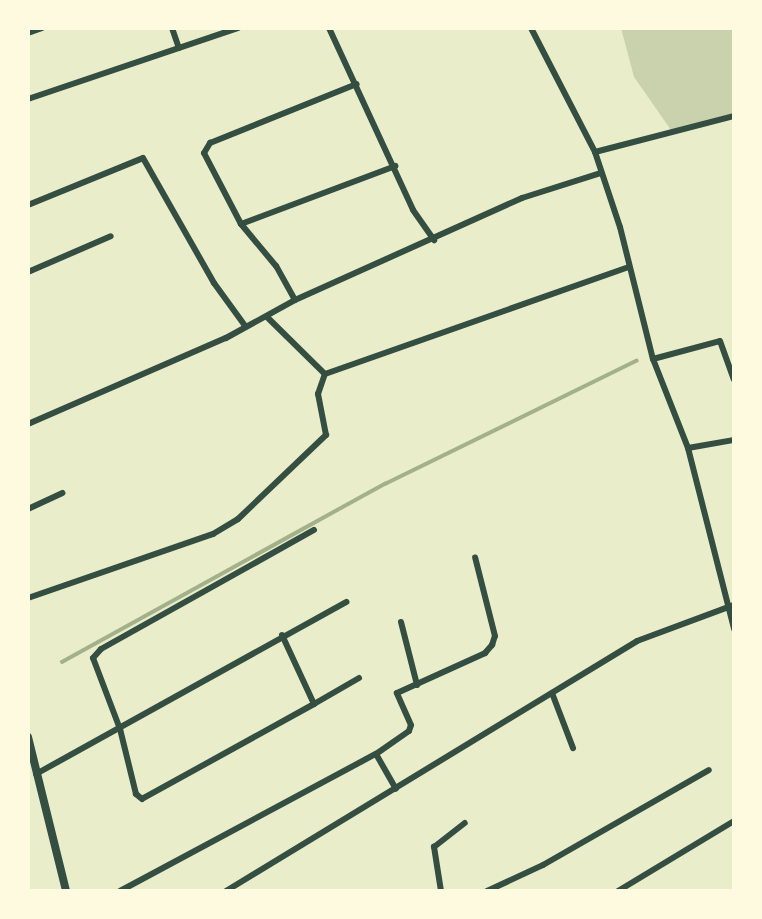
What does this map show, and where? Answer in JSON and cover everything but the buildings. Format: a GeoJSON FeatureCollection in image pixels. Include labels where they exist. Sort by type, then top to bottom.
{"type":"FeatureCollection","features":[{"type":"Feature","properties":{"kind":"street"},"geometry":{"type":"LineString","coordinates":[[28,33],[42,28]]}},
{"type":"Feature","properties":{"kind":"street"},"geometry":{"type":"LineString","coordinates":[[172,28],[179,48]]}},
{"type":"Feature","properties":{"kind":"street"},"geometry":{"type":"LineString","coordinates":[[28,99],[239,28]]}},
{"type":"Feature","properties":{"kind":"street"},"geometry":{"type":"LineString","coordinates":[[330,28],[413,210],[434,240]]}},
{"type":"Feature","properties":{"kind":"street"},"geometry":{"type":"LineString","coordinates":[[531,28],[595,152],[653,359],[688,448],[726,608],[734,629]]}},
{"type":"Feature","properties":{"kind":"street"},"geometry":{"type":"LineString","coordinates":[[295,300],[276,266],[242,224],[204,153],[205,148],[357,84]]}},
{"type":"Feature","properties":{"kind":"street"},"geometry":{"type":"LineString","coordinates":[[595,152],[734,116]]}},
{"type":"Feature","properties":{"kind":"street"},"geometry":{"type":"LineString","coordinates":[[28,205],[143,158],[214,283],[246,327]]}},
{"type":"Feature","properties":{"kind":"street"},"geometry":{"type":"LineString","coordinates":[[242,224],[395,166]]}},
{"type":"Feature","properties":{"kind":"street"},"geometry":{"type":"LineString","coordinates":[[28,424],[246,327],[295,300],[434,240],[522,198],[601,173]]}},
{"type":"Feature","properties":{"kind":"street"},"geometry":{"type":"LineString","coordinates":[[28,272],[111,236]]}},
{"type":"Feature","properties":{"kind":"street"},"geometry":{"type":"LineString","coordinates":[[325,374],[629,267]]}},
{"type":"Feature","properties":{"kind":"street"},"geometry":{"type":"LineString","coordinates":[[267,317],[325,374]]}},
{"type":"Feature","properties":{"kind":"street"},"geometry":{"type":"LineString","coordinates":[[653,359],[720,341],[734,380]]}},
{"type":"Feature","properties":{"kind":"street"},"geometry":{"type":"LineString","coordinates":[[28,598],[212,534],[238,519],[326,435],[318,394],[325,374]]}},
{"type":"Feature","properties":{"kind":"street"},"geometry":{"type":"LineString","coordinates":[[688,448],[734,440]]}},
{"type":"Feature","properties":{"kind":"street"},"geometry":{"type":"LineString","coordinates":[[28,509],[63,493]]}},
{"type":"Feature","properties":{"kind":"street"},"geometry":{"type":"LineString","coordinates":[[314,530],[101,649],[93,658],[94,668],[120,729],[136,794],[148,799],[359,678]]}},
{"type":"Feature","properties":{"kind":"street"},"geometry":{"type":"LineString","coordinates":[[120,891],[376,754],[411,729],[395,694],[485,653],[492,645],[495,636],[475,557]]}},
{"type":"Feature","properties":{"kind":"street"},"geometry":{"type":"LineString","coordinates":[[36,774],[120,729],[282,635],[346,602]]}},
{"type":"Feature","properties":{"kind":"street"},"geometry":{"type":"LineString","coordinates":[[226,891],[637,641],[734,605]]}},
{"type":"Feature","properties":{"kind":"street"},"geometry":{"type":"LineString","coordinates":[[401,622],[417,685]]}},
{"type":"Feature","properties":{"kind":"street"},"geometry":{"type":"LineString","coordinates":[[282,635],[314,704]]}},
{"type":"Feature","properties":{"kind":"street"},"geometry":{"type":"LineString","coordinates":[[552,693],[573,748]]}},
{"type":"Feature","properties":{"kind":"street"},"geometry":{"type":"LineString","coordinates":[[28,737],[66,891]]}},
{"type":"Feature","properties":{"kind":"street"},"geometry":{"type":"LineString","coordinates":[[376,754],[396,789]]}},
{"type":"Feature","properties":{"kind":"street"},"geometry":{"type":"LineString","coordinates":[[487,891],[543,865],[709,771]]}},
{"type":"Feature","properties":{"kind":"street"},"geometry":{"type":"LineString","coordinates":[[618,891],[734,821]]}},
{"type":"Feature","properties":{"kind":"street"},"geometry":{"type":"LineString","coordinates":[[441,891],[434,847],[465,822]]}},
{"type":"Feature","properties":{"kind":"green space"},"geometry":{"type":"Polygon","coordinates":[[[621,28],[734,28],[734,116],[671,130],[634,77],[621,28]]]}},
{"type":"Feature","properties":{"kind":"waterway"},"geometry":{"type":"LineString","coordinates":[[62,662],[385,484],[636,361]]}}]}
